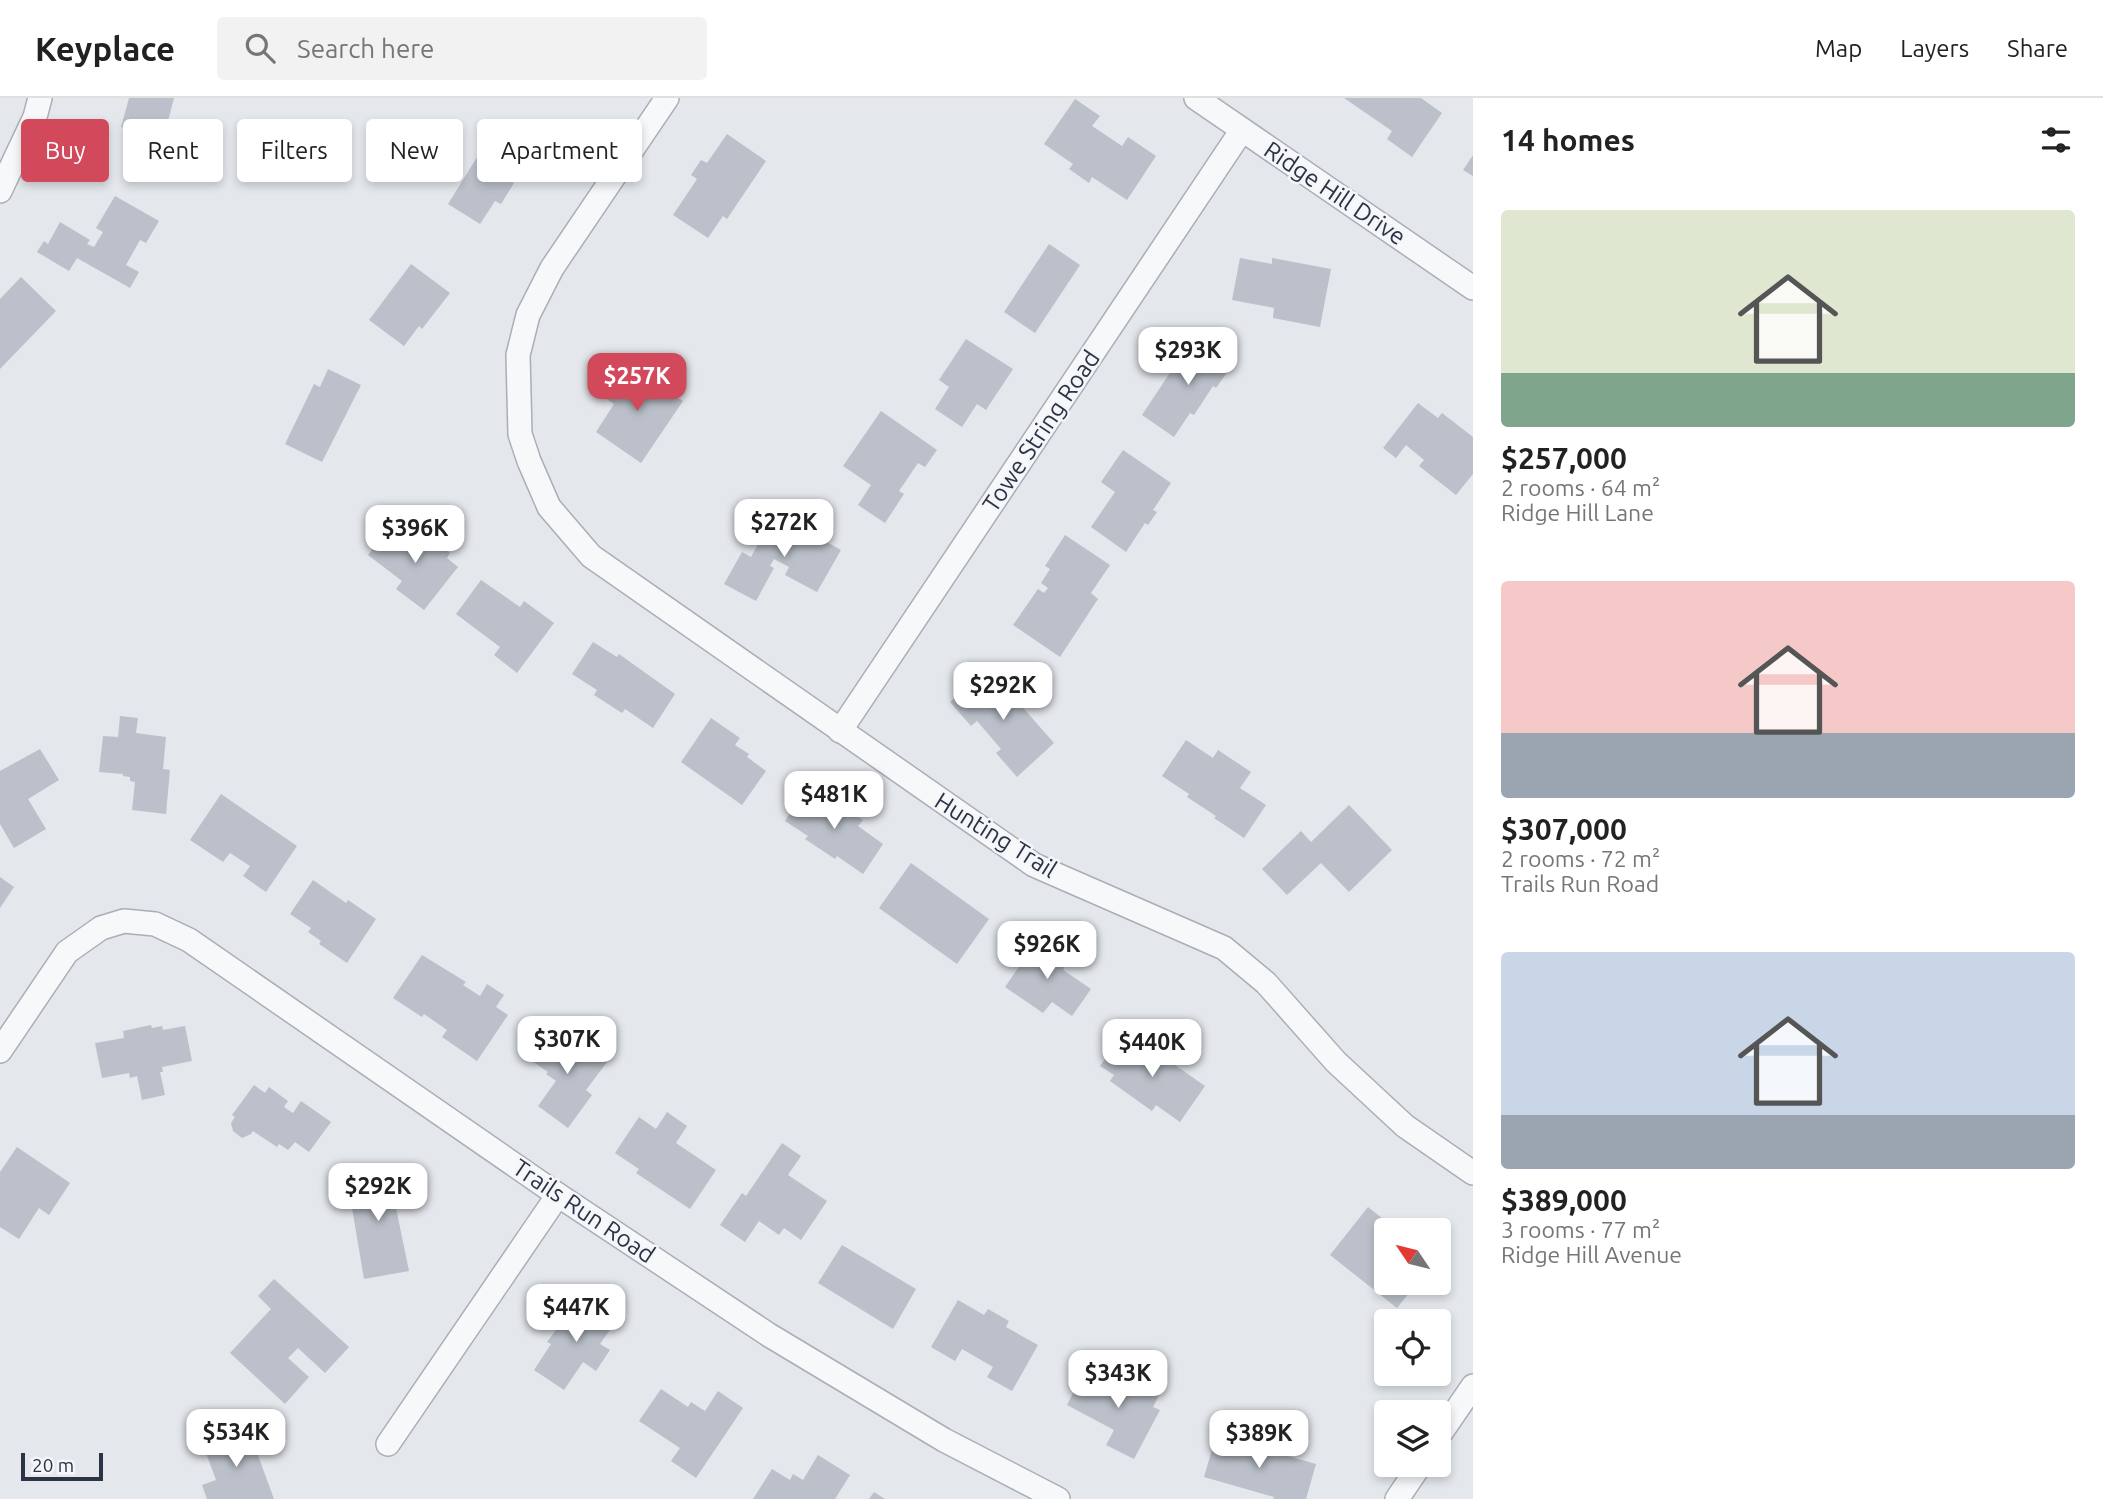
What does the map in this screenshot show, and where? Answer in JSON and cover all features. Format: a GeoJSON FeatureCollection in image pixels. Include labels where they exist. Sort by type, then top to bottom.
{"type":"FeatureCollection","features":[{"type":"Feature","properties":{"kind":"street"},"geometry":{"type":"LineString","coordinates":[[0,191],[35,117],[40,98]]}},
{"type":"Feature","properties":{"kind":"street","name":"Hunting Trail"},"geometry":{"type":"LineString","coordinates":[[667,98],[552,268],[528,316],[518,355],[520,434],[549,507],[591,556],[1034,865],[1224,948],[1266,983],[1336,1062],[1405,1126],[1473,1173]]}},
{"type":"Feature","properties":{"kind":"street","name":"Ridge Hill Drive"},"geometry":{"type":"LineString","coordinates":[[1196,98],[1473,288]]}},
{"type":"Feature","properties":{"kind":"street","name":"Towe String Road"},"geometry":{"type":"LineString","coordinates":[[841,731],[1242,130]]}},
{"type":"Feature","properties":{"kind":"street","name":"Trails Run Road"},"geometry":{"type":"LineString","coordinates":[[0,1051],[67,952],[101,928],[116,922],[155,924],[189,940],[558,1195],[769,1335],[944,1440],[1058,1499]]}},
{"type":"Feature","properties":{"kind":"street"},"geometry":{"type":"LineString","coordinates":[[388,1444],[558,1195]]}},
{"type":"Feature","properties":{"kind":"street"},"geometry":{"type":"LineString","coordinates":[[1451,1418],[1473,1386]]}},
{"type":"Feature","properties":{"kind":"street"},"geometry":{"type":"LineString","coordinates":[[1397,1499],[1412,1477]]}},
{"type":"Feature","properties":{"kind":"building"},"geometry":{"type":"Polygon","coordinates":[[[129,98],[174,98],[169,119],[123,119],[129,98]]]}},
{"type":"Feature","properties":{"kind":"building"},"geometry":{"type":"Polygon","coordinates":[[[1344,98],[1421,98],[1442,113],[1412,157],[1387,139],[1392,131],[1344,98]]]}},
{"type":"Feature","properties":{"kind":"building"},"geometry":{"type":"Polygon","coordinates":[[[1075,99],[1100,116],[1092,126],[1122,146],[1128,137],[1156,156],[1127,200],[1092,177],[1089,183],[1069,169],[1073,164],[1044,144],[1075,99]]]}},
{"type":"Feature","properties":{"kind":"building"},"geometry":{"type":"Polygon","coordinates":[[[727,134],[766,161],[727,219],[723,216],[708,238],[673,215],[697,179],[691,175],[701,160],[707,163],[727,134]]]}},
{"type":"Feature","properties":{"kind":"building"},"geometry":{"type":"Polygon","coordinates":[[[1473,155],[1473,176],[1463,170],[1473,155]]]}},
{"type":"Feature","properties":{"kind":"building"},"geometry":{"type":"Polygon","coordinates":[[[477,157],[477,182],[514,183],[501,204],[495,201],[480,224],[448,204],[477,157]]]}},
{"type":"Feature","properties":{"kind":"building"},"geometry":{"type":"Polygon","coordinates":[[[115,196],[159,221],[146,243],[140,240],[126,265],[139,272],[130,288],[77,258],[69,271],[37,252],[44,241],[48,244],[60,222],[90,240],[87,244],[94,247],[103,232],[96,228],[115,196]]]}},
{"type":"Feature","properties":{"kind":"building"},"geometry":{"type":"Polygon","coordinates":[[[1049,244],[1080,265],[1035,333],[1004,312],[1049,244]]]}},
{"type":"Feature","properties":{"kind":"building"},"geometry":{"type":"Polygon","coordinates":[[[1240,258],[1272,264],[1272,258],[1331,269],[1320,327],[1273,318],[1274,308],[1232,300],[1240,258]]]}},
{"type":"Feature","properties":{"kind":"building"},"geometry":{"type":"Polygon","coordinates":[[[411,264],[450,293],[422,329],[419,326],[404,346],[369,320],[411,264]]]}},
{"type":"Feature","properties":{"kind":"building"},"geometry":{"type":"Polygon","coordinates":[[[21,277],[56,311],[0,369],[0,299],[21,277]]]}},
{"type":"Feature","properties":{"kind":"building"},"geometry":{"type":"Polygon","coordinates":[[[1204,338],[1236,360],[1216,388],[1213,386],[1194,415],[1190,413],[1174,437],[1142,415],[1179,359],[1187,364],[1204,338]]]}},
{"type":"Feature","properties":{"kind":"building"},"geometry":{"type":"Polygon","coordinates":[[[966,339],[1013,369],[986,410],[977,404],[962,427],[935,409],[949,387],[939,380],[966,339]]]}},
{"type":"Feature","properties":{"kind":"building"},"geometry":{"type":"Polygon","coordinates":[[[627,363],[683,401],[641,463],[596,432],[614,404],[604,397],[627,363]]]}},
{"type":"Feature","properties":{"kind":"building"},"geometry":{"type":"Polygon","coordinates":[[[328,369],[361,385],[322,462],[285,444],[314,384],[320,387],[328,369]]]}},
{"type":"Feature","properties":{"kind":"building"},"geometry":{"type":"Polygon","coordinates":[[[1418,403],[1438,418],[1442,413],[1473,437],[1473,474],[1456,495],[1419,466],[1424,460],[1406,445],[1396,458],[1383,448],[1418,403]]]}},
{"type":"Feature","properties":{"kind":"building"},"geometry":{"type":"Polygon","coordinates":[[[881,411],[937,450],[925,467],[918,463],[899,491],[904,494],[885,523],[858,505],[871,485],[843,466],[881,411]]]}},
{"type":"Feature","properties":{"kind":"building"},"geometry":{"type":"Polygon","coordinates":[[[1123,450],[1171,483],[1153,510],[1157,512],[1148,525],[1145,523],[1126,552],[1091,527],[1115,492],[1101,482],[1123,450]]]}},
{"type":"Feature","properties":{"kind":"building"},"geometry":{"type":"Polygon","coordinates":[[[775,513],[841,550],[817,592],[785,575],[789,567],[774,559],[770,566],[774,568],[756,601],[724,584],[742,552],[751,557],[775,513]]]}},
{"type":"Feature","properties":{"kind":"building"},"geometry":{"type":"Polygon","coordinates":[[[390,526],[413,543],[422,532],[450,553],[447,558],[458,567],[424,610],[396,589],[402,581],[368,555],[390,526]]]}},
{"type":"Feature","properties":{"kind":"building"},"geometry":{"type":"Polygon","coordinates":[[[1065,535],[1110,565],[1091,593],[1098,599],[1060,657],[1013,625],[1038,589],[1044,593],[1048,588],[1041,583],[1050,569],[1045,566],[1065,535]]]}},
{"type":"Feature","properties":{"kind":"building"},"geometry":{"type":"Polygon","coordinates":[[[481,580],[520,607],[524,601],[554,623],[517,673],[494,655],[500,647],[456,614],[481,580]]]}},
{"type":"Feature","properties":{"kind":"building"},"geometry":{"type":"Polygon","coordinates":[[[593,642],[617,657],[619,654],[675,694],[653,728],[625,709],[622,713],[594,695],[597,690],[572,674],[593,642]]]}},
{"type":"Feature","properties":{"kind":"building"},"geometry":{"type":"Polygon","coordinates":[[[988,668],[1054,743],[1017,777],[996,753],[1001,749],[977,721],[971,726],[950,702],[988,668]]]}},
{"type":"Feature","properties":{"kind":"building"},"geometry":{"type":"Polygon","coordinates":[[[120,716],[138,718],[136,733],[166,737],[163,769],[170,770],[166,814],[132,810],[135,782],[123,774],[99,772],[103,736],[118,737],[120,716]]]}},
{"type":"Feature","properties":{"kind":"building"},"geometry":{"type":"Polygon","coordinates":[[[711,718],[740,738],[735,745],[749,754],[747,757],[766,771],[742,805],[681,762],[711,718]]]}},
{"type":"Feature","properties":{"kind":"building"},"geometry":{"type":"Polygon","coordinates":[[[1186,740],[1213,758],[1218,750],[1251,772],[1240,788],[1266,805],[1244,838],[1214,818],[1216,816],[1187,797],[1189,794],[1162,776],[1186,740]]]}},
{"type":"Feature","properties":{"kind":"building"},"geometry":{"type":"Polygon","coordinates":[[[40,749],[59,780],[28,799],[46,829],[14,848],[0,824],[0,771],[40,749]]]}},
{"type":"Feature","properties":{"kind":"building"},"geometry":{"type":"Polygon","coordinates":[[[806,789],[829,804],[832,799],[863,820],[858,826],[883,844],[863,874],[805,839],[808,836],[785,821],[806,789]]]}},
{"type":"Feature","properties":{"kind":"building"},"geometry":{"type":"Polygon","coordinates":[[[221,794],[297,846],[266,892],[243,876],[250,866],[230,853],[223,862],[190,840],[221,794]]]}},
{"type":"Feature","properties":{"kind":"building"},"geometry":{"type":"Polygon","coordinates":[[[1349,805],[1392,850],[1349,892],[1321,863],[1287,895],[1262,869],[1301,831],[1311,842],[1349,805]]]}},
{"type":"Feature","properties":{"kind":"building"},"geometry":{"type":"Polygon","coordinates":[[[911,863],[989,919],[957,964],[879,908],[911,863]]]}},
{"type":"Feature","properties":{"kind":"building"},"geometry":{"type":"Polygon","coordinates":[[[0,877],[14,887],[0,908],[0,877]]]}},
{"type":"Feature","properties":{"kind":"building"},"geometry":{"type":"Polygon","coordinates":[[[313,880],[346,903],[348,900],[376,919],[347,963],[319,944],[321,941],[308,932],[311,928],[290,914],[313,880]]]}},
{"type":"Feature","properties":{"kind":"building"},"geometry":{"type":"Polygon","coordinates":[[[1038,939],[1069,960],[1063,970],[1091,989],[1072,1016],[1052,1002],[1043,1013],[1005,987],[1038,939]]]}},
{"type":"Feature","properties":{"kind":"building"},"geometry":{"type":"Polygon","coordinates":[[[422,955],[466,982],[463,985],[480,996],[487,984],[504,995],[496,1007],[508,1015],[477,1061],[442,1037],[447,1030],[393,998],[422,955]]]}},
{"type":"Feature","properties":{"kind":"building"},"geometry":{"type":"Polygon","coordinates":[[[151,1025],[152,1028],[162,1026],[163,1030],[185,1026],[192,1061],[162,1067],[163,1072],[160,1072],[165,1095],[142,1100],[137,1076],[130,1078],[129,1073],[102,1078],[95,1043],[124,1038],[123,1031],[151,1025]]]}},
{"type":"Feature","properties":{"kind":"building"},"geometry":{"type":"Polygon","coordinates":[[[551,1029],[575,1047],[578,1041],[607,1062],[586,1090],[592,1095],[568,1128],[538,1106],[556,1081],[529,1059],[551,1029]]]}},
{"type":"Feature","properties":{"kind":"building"},"geometry":{"type":"Polygon","coordinates":[[[1121,1037],[1134,1046],[1139,1040],[1205,1086],[1180,1122],[1156,1105],[1152,1111],[1110,1081],[1114,1075],[1100,1066],[1121,1037]]]}},
{"type":"Feature","properties":{"kind":"building"},"geometry":{"type":"Polygon","coordinates":[[[254,1085],[265,1093],[269,1087],[288,1101],[284,1107],[293,1113],[301,1101],[331,1122],[309,1152],[295,1142],[288,1150],[279,1144],[277,1147],[253,1131],[242,1138],[233,1131],[231,1123],[235,1117],[232,1115],[254,1085]]]}},
{"type":"Feature","properties":{"kind":"building"},"geometry":{"type":"Polygon","coordinates":[[[667,1112],[687,1126],[676,1143],[716,1170],[690,1209],[636,1173],[639,1169],[615,1153],[639,1117],[656,1129],[667,1112]]]}},
{"type":"Feature","properties":{"kind":"building"},"geometry":{"type":"Polygon","coordinates":[[[782,1143],[801,1156],[788,1175],[827,1201],[801,1240],[784,1228],[779,1235],[759,1221],[745,1242],[720,1225],[742,1193],[746,1196],[782,1143]]]}},
{"type":"Feature","properties":{"kind":"building"},"geometry":{"type":"Polygon","coordinates":[[[17,1147],[70,1183],[49,1215],[39,1208],[19,1239],[0,1227],[0,1172],[17,1147]]]}},
{"type":"Feature","properties":{"kind":"building"},"geometry":{"type":"Polygon","coordinates":[[[398,1169],[404,1202],[395,1203],[409,1271],[364,1279],[347,1178],[398,1169]]]}},
{"type":"Feature","properties":{"kind":"building"},"geometry":{"type":"Polygon","coordinates":[[[1368,1207],[1382,1218],[1374,1218],[1374,1290],[1330,1255],[1368,1207]]]}},
{"type":"Feature","properties":{"kind":"building"},"geometry":{"type":"Polygon","coordinates":[[[842,1245],[916,1289],[893,1329],[818,1283],[842,1245]]]}},
{"type":"Feature","properties":{"kind":"building"},"geometry":{"type":"Polygon","coordinates":[[[274,1279],[349,1347],[325,1373],[298,1348],[288,1358],[309,1377],[285,1404],[230,1353],[271,1309],[258,1296],[274,1279]]]}},
{"type":"Feature","properties":{"kind":"building"},"geometry":{"type":"Polygon","coordinates":[[[1381,1295],[1407,1295],[1397,1308],[1381,1295]]]}},
{"type":"Feature","properties":{"kind":"building"},"geometry":{"type":"Polygon","coordinates":[[[580,1297],[616,1321],[600,1344],[610,1350],[596,1371],[583,1362],[564,1390],[534,1370],[551,1344],[547,1342],[580,1297]]]}},
{"type":"Feature","properties":{"kind":"building"},"geometry":{"type":"Polygon","coordinates":[[[958,1300],[984,1315],[988,1309],[1009,1321],[1006,1327],[1038,1345],[1012,1391],[987,1377],[993,1367],[962,1349],[955,1361],[931,1347],[958,1300]]]}},
{"type":"Feature","properties":{"kind":"building"},"geometry":{"type":"Polygon","coordinates":[[[1084,1371],[1131,1395],[1140,1378],[1162,1389],[1153,1407],[1160,1410],[1134,1459],[1106,1445],[1114,1430],[1067,1405],[1084,1371]]]}},
{"type":"Feature","properties":{"kind":"building"},"geometry":{"type":"Polygon","coordinates":[[[661,1389],[688,1407],[691,1402],[705,1411],[718,1391],[743,1408],[696,1478],[671,1461],[680,1448],[639,1421],[661,1389]]]}},
{"type":"Feature","properties":{"kind":"building"},"geometry":{"type":"Polygon","coordinates":[[[248,1428],[274,1499],[207,1499],[202,1485],[216,1480],[203,1445],[248,1428]]]}},
{"type":"Feature","properties":{"kind":"building"},"geometry":{"type":"Polygon","coordinates":[[[1216,1436],[1316,1464],[1306,1499],[1273,1499],[1274,1497],[1204,1477],[1216,1436]]]}},
{"type":"Feature","properties":{"kind":"building"},"geometry":{"type":"Polygon","coordinates":[[[818,1455],[850,1475],[835,1499],[753,1499],[772,1469],[790,1480],[793,1474],[803,1480],[818,1455]]]}},
{"type":"Feature","properties":{"kind":"building"},"geometry":{"type":"Polygon","coordinates":[[[874,1492],[885,1499],[869,1499],[874,1492]]]}}]}
